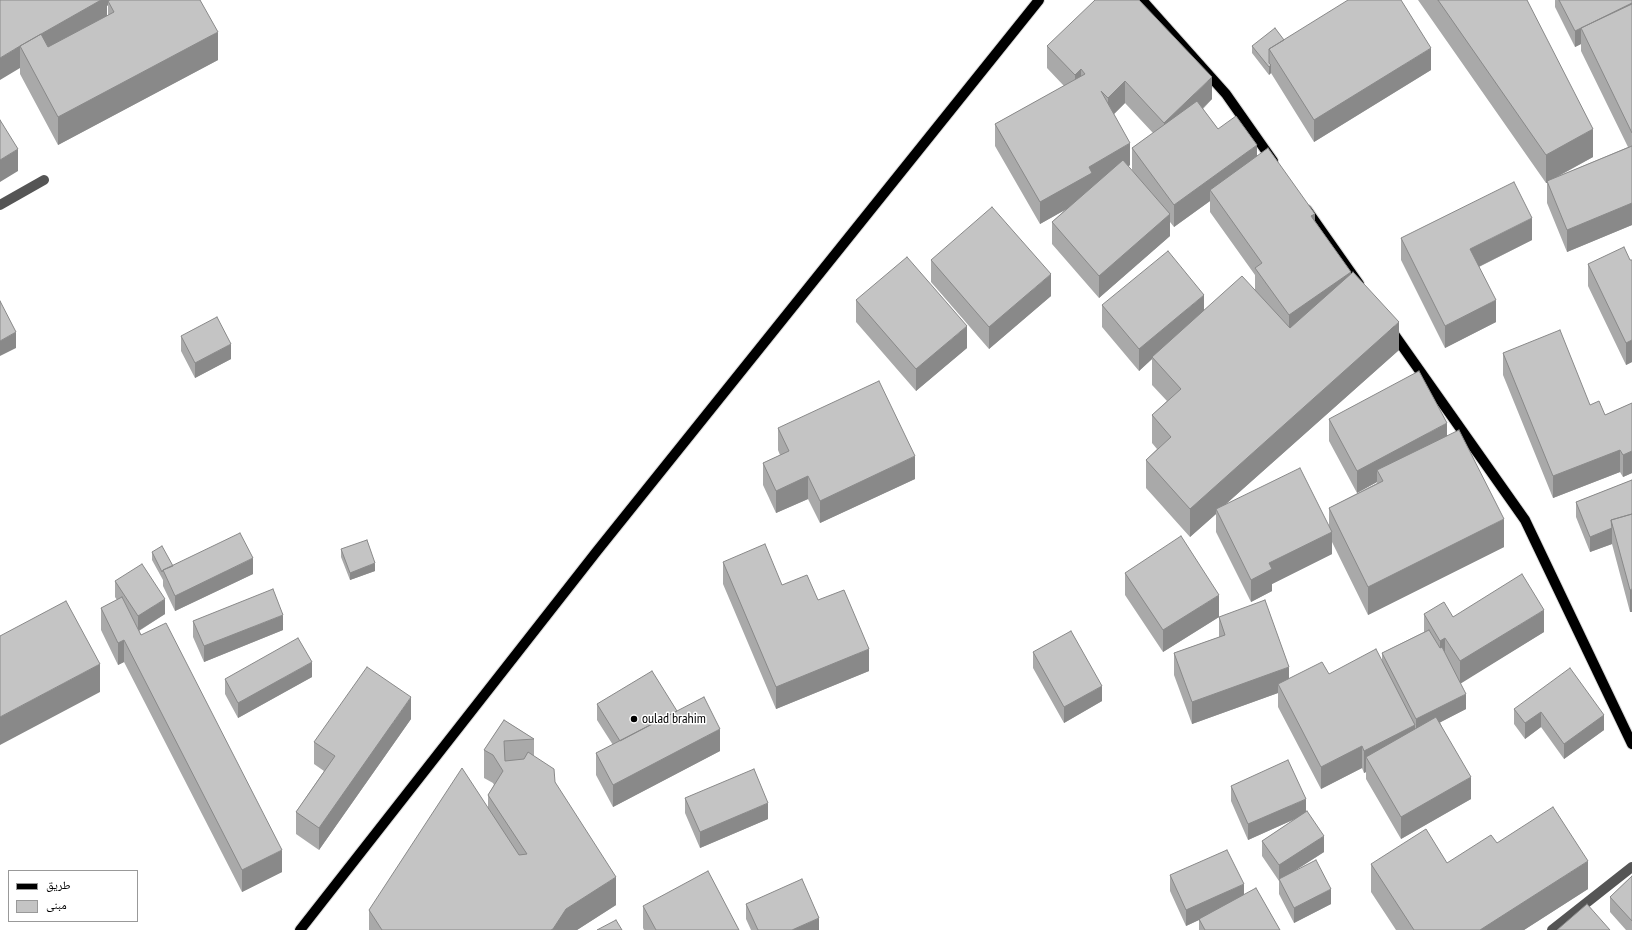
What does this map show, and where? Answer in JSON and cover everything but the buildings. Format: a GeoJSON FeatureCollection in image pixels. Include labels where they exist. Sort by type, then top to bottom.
{"type":"FeatureCollection","features":[{"type":"Feature","properties":{"kind":"main road"},"geometry":{"type":"LineString","coordinates":[[300,930],[592,557],[1039,0]]}},
{"type":"Feature","properties":{"kind":"main road"},"geometry":{"type":"LineString","coordinates":[[1142,0],[1226,94],[1280,171]]}},
{"type":"Feature","properties":{"kind":"main road"},"geometry":{"type":"LineString","coordinates":[[1303,204],[1366,294]]}},
{"type":"Feature","properties":{"kind":"main road"},"geometry":{"type":"LineString","coordinates":[[1385,320],[1526,520],[1632,744]]}},
{"type":"Feature","properties":{"kind":"street"},"geometry":{"type":"LineString","coordinates":[[0,205],[44,180]]}},
{"type":"Feature","properties":{"kind":"street"},"geometry":{"type":"LineString","coordinates":[[1552,930],[1632,867]]}},
{"type":"Feature","properties":{"kind":"place","name":"oulad brahim"},"geometry":{"type":"Point","coordinates":[634,719]}}]}
